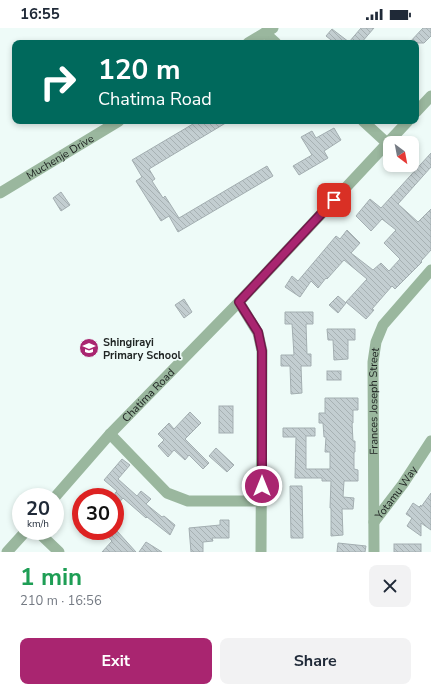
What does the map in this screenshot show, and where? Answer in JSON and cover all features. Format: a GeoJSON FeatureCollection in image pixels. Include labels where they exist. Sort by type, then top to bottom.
{"type":"FeatureCollection","features":[{"type":"Feature","properties":{"kind":"street"},"geometry":{"type":"LineString","coordinates":[[253,40],[269,30],[274,40]]}},
{"type":"Feature","properties":{"kind":"street"},"geometry":{"type":"LineString","coordinates":[[419,109],[431,96]]}},
{"type":"Feature","properties":{"kind":"street","name":"Muchenje Drive"},"geometry":{"type":"LineString","coordinates":[[0,193],[114,124]]}},
{"type":"Feature","properties":{"kind":"street"},"geometry":{"type":"LineString","coordinates":[[366,124],[383,139]]}},
{"type":"Feature","properties":{"kind":"street","name":"Chatima Road"},"geometry":{"type":"LineString","coordinates":[[395,136],[405,124]]}},
{"type":"Feature","properties":{"kind":"street","name":"Chatima Road"},"geometry":{"type":"LineString","coordinates":[[63,488],[110,434],[239,302],[383,149]]}},
{"type":"Feature","properties":{"kind":"street","name":"Frances Joseph Street"},"geometry":{"type":"LineString","coordinates":[[374,552],[373,362],[376,342],[383,325],[431,270]]}},
{"type":"Feature","properties":{"kind":"street"},"geometry":{"type":"LineString","coordinates":[[239,302],[258,332],[262,351],[261,552]]}},
{"type":"Feature","properties":{"kind":"street"},"geometry":{"type":"LineString","coordinates":[[110,434],[167,493],[188,501],[262,501]]}},
{"type":"Feature","properties":{"kind":"street","name":"Yotamu Way"},"geometry":{"type":"LineString","coordinates":[[374,522],[403,484],[431,441]]}},
{"type":"Feature","properties":{"kind":"street"},"geometry":{"type":"LineString","coordinates":[[7,552],[18,540]]}},
{"type":"Feature","properties":{"kind":"street"},"geometry":{"type":"LineString","coordinates":[[46,540],[59,552]]}},
{"type":"Feature","properties":{"kind":"building"},"geometry":{"type":"Polygon","coordinates":[[[361,28],[374,28],[364,40],[351,40],[361,28]]]}},
{"type":"Feature","properties":{"kind":"building"},"geometry":{"type":"Polygon","coordinates":[[[423,28],[431,28],[431,36],[424,43],[419,43],[419,40],[412,40],[423,28]]]}},
{"type":"Feature","properties":{"kind":"building"},"geometry":{"type":"Polygon","coordinates":[[[332,29],[346,40],[331,40],[326,36],[332,29]]]}},
{"type":"Feature","properties":{"kind":"building"},"geometry":{"type":"Polygon","coordinates":[[[193,124],[224,124],[149,169],[155,179],[152,181],[163,198],[165,196],[179,218],[267,166],[273,176],[178,232],[169,216],[161,221],[136,181],[142,177],[132,160],[193,124]]]}},
{"type":"Feature","properties":{"kind":"building"},"geometry":{"type":"Polygon","coordinates":[[[334,128],[341,140],[324,151],[328,158],[299,175],[293,166],[312,155],[301,137],[312,131],[316,138],[334,128]]]}},
{"type":"Feature","properties":{"kind":"building"},"geometry":{"type":"Polygon","coordinates":[[[431,153],[431,167],[398,204],[418,222],[431,209],[431,250],[421,261],[422,262],[395,289],[392,286],[372,309],[374,310],[366,319],[346,302],[367,279],[344,260],[318,288],[311,281],[300,297],[285,287],[292,276],[298,281],[336,236],[340,239],[347,230],[360,243],[351,253],[373,270],[381,263],[389,271],[400,259],[384,243],[396,230],[382,219],[371,231],[356,216],[370,199],[381,208],[414,172],[419,172],[419,166],[431,153]]]}},
{"type":"Feature","properties":{"kind":"building"},"geometry":{"type":"Polygon","coordinates":[[[61,192],[70,205],[61,211],[53,198],[61,192]]]}},
{"type":"Feature","properties":{"kind":"building"},"geometry":{"type":"Polygon","coordinates":[[[338,296],[346,303],[338,313],[329,305],[338,296]]]}},
{"type":"Feature","properties":{"kind":"building"},"geometry":{"type":"Polygon","coordinates":[[[184,299],[192,312],[184,318],[175,305],[184,299]]]}},
{"type":"Feature","properties":{"kind":"building"},"geometry":{"type":"Polygon","coordinates":[[[285,312],[313,312],[313,324],[306,324],[307,354],[311,354],[311,366],[301,366],[302,393],[291,394],[290,366],[281,366],[281,355],[294,355],[292,324],[285,324],[285,312]]]}},
{"type":"Feature","properties":{"kind":"building"},"geometry":{"type":"Polygon","coordinates":[[[327,329],[355,329],[355,340],[348,340],[348,359],[334,360],[333,340],[328,340],[327,329]]]}},
{"type":"Feature","properties":{"kind":"building"},"geometry":{"type":"Polygon","coordinates":[[[327,371],[341,371],[341,380],[327,380],[327,371]]]}},
{"type":"Feature","properties":{"kind":"building"},"geometry":{"type":"Polygon","coordinates":[[[325,398],[358,398],[358,410],[353,410],[352,423],[353,441],[355,441],[354,469],[358,470],[358,481],[344,481],[343,497],[354,498],[353,509],[342,509],[343,535],[331,536],[331,481],[322,481],[322,478],[295,478],[296,437],[283,437],[283,428],[315,428],[315,436],[306,436],[306,469],[330,469],[330,452],[325,452],[326,437],[324,437],[323,423],[319,423],[319,413],[325,413],[325,398]]]}},
{"type":"Feature","properties":{"kind":"building"},"geometry":{"type":"Polygon","coordinates":[[[219,406],[233,406],[233,433],[219,433],[219,406]]]}},
{"type":"Feature","properties":{"kind":"building"},"geometry":{"type":"Polygon","coordinates":[[[190,412],[201,423],[185,439],[209,463],[203,469],[189,455],[185,460],[174,450],[168,457],[158,446],[164,440],[158,434],[169,423],[174,429],[190,412]]]}},
{"type":"Feature","properties":{"kind":"building"},"geometry":{"type":"Polygon","coordinates":[[[216,448],[234,465],[227,472],[209,456],[216,448]]]}},
{"type":"Feature","properties":{"kind":"building"},"geometry":{"type":"Polygon","coordinates":[[[122,459],[130,465],[118,479],[137,496],[141,491],[151,499],[146,504],[175,525],[170,535],[147,517],[146,518],[124,499],[124,488],[113,488],[104,480],[122,459]]]}},
{"type":"Feature","properties":{"kind":"building"},"geometry":{"type":"Polygon","coordinates":[[[290,486],[302,486],[303,538],[291,538],[290,486]]]}},
{"type":"Feature","properties":{"kind":"building"},"geometry":{"type":"Polygon","coordinates":[[[431,493],[431,530],[421,523],[421,536],[407,526],[412,518],[406,514],[413,503],[419,507],[421,505],[421,507],[431,493]]]}},
{"type":"Feature","properties":{"kind":"building"},"geometry":{"type":"Polygon","coordinates":[[[220,520],[229,520],[229,538],[212,538],[213,541],[203,542],[203,552],[191,552],[189,528],[220,525],[220,520]]]}},
{"type":"Feature","properties":{"kind":"building"},"geometry":{"type":"Polygon","coordinates":[[[124,539],[136,552],[102,552],[112,541],[111,540],[124,540],[124,539]]]}},
{"type":"Feature","properties":{"kind":"building"},"geometry":{"type":"Polygon","coordinates":[[[146,542],[162,552],[139,552],[146,542]]]}},
{"type":"Feature","properties":{"kind":"building"},"geometry":{"type":"Polygon","coordinates":[[[338,543],[366,546],[365,552],[337,552],[338,543]]]}},
{"type":"Feature","properties":{"kind":"building"},"geometry":{"type":"Polygon","coordinates":[[[394,544],[421,544],[421,552],[394,552],[394,544]]]}},
{"type":"Feature","properties":{"kind":"place","name":"Shingirayi Primary School"},"geometry":{"type":"Point","coordinates":[89,348]}},
{"type":"Feature","properties":{"kind":"route"},"geometry":{"type":"LineString","coordinates":[[262,486],[262,351],[258,332],[239,302],[334,200]]}}]}
